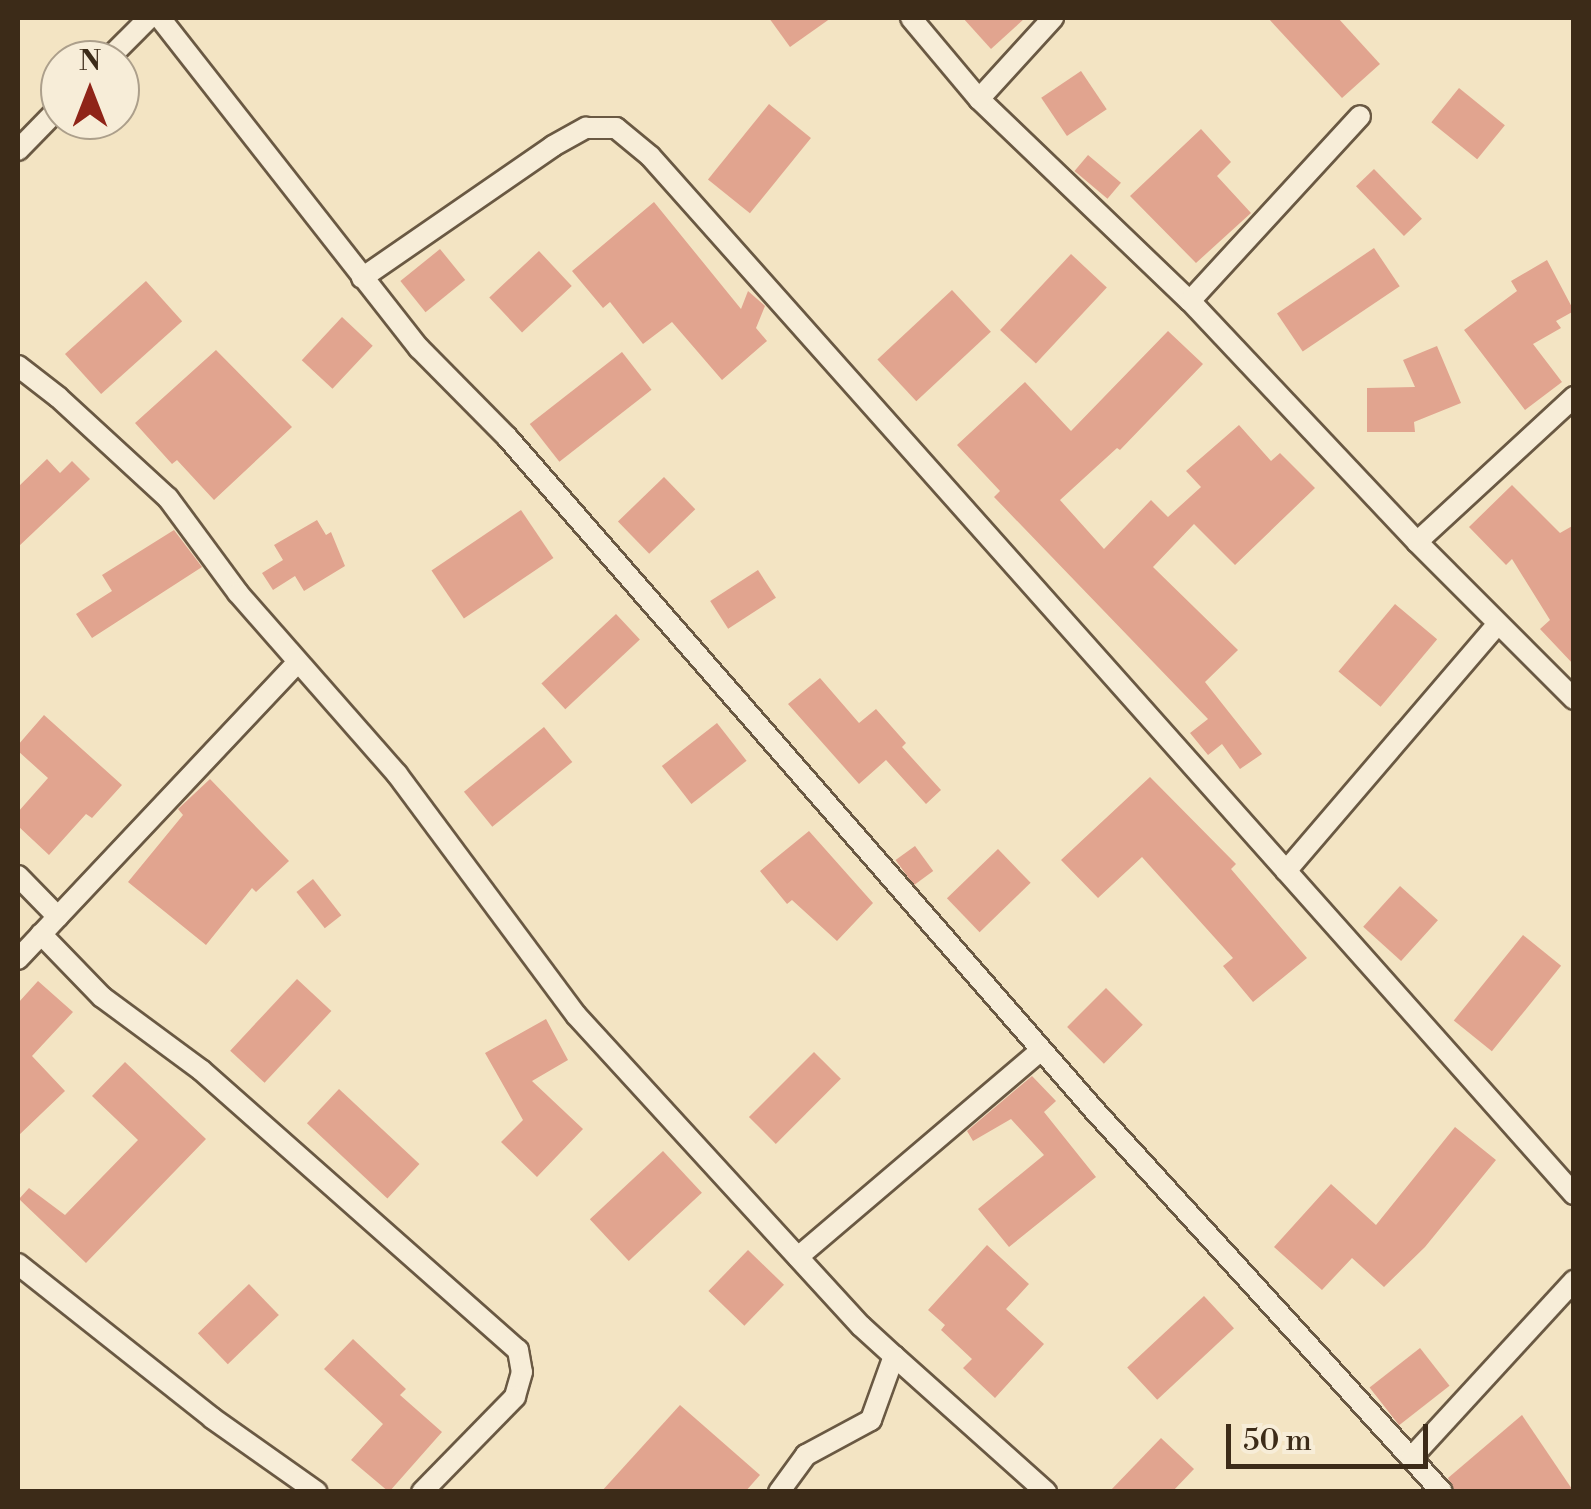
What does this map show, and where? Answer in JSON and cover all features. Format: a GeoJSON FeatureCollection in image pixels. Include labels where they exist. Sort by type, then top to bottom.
{"type":"FeatureCollection","features":[{"type":"Feature","properties":{"kind":"street"},"geometry":{"type":"LineString","coordinates":[[127,40],[149,18]]}},
{"type":"Feature","properties":{"kind":"street"},"geometry":{"type":"LineString","coordinates":[[160,18],[419,348],[507,437],[1041,1050],[1442,1492]]}},
{"type":"Feature","properties":{"kind":"street"},"geometry":{"type":"LineString","coordinates":[[911,18],[979,99],[1190,301],[1497,625],[1574,699]]}},
{"type":"Feature","properties":{"kind":"street"},"geometry":{"type":"LineString","coordinates":[[979,99],[1052,18]]}},
{"type":"Feature","properties":{"kind":"street"},"geometry":{"type":"LineString","coordinates":[[1190,301],[1360,116]]}},
{"type":"Feature","properties":{"kind":"street"},"geometry":{"type":"LineString","coordinates":[[18,150],[40,127]]}},
{"type":"Feature","properties":{"kind":"street"},"geometry":{"type":"LineString","coordinates":[[362,278],[553,146],[586,128],[616,128],[650,156],[1574,1194]]}},
{"type":"Feature","properties":{"kind":"street"},"geometry":{"type":"LineString","coordinates":[[18,366],[58,396],[168,498],[297,663],[397,774],[576,1015],[894,1356],[1046,1492]]}},
{"type":"Feature","properties":{"kind":"street"},"geometry":{"type":"LineString","coordinates":[[1417,542],[1574,397]]}},
{"type":"Feature","properties":{"kind":"street"},"geometry":{"type":"LineString","coordinates":[[1286,871],[1497,625]]}},
{"type":"Feature","properties":{"kind":"street"},"geometry":{"type":"LineString","coordinates":[[18,959],[297,663]]}},
{"type":"Feature","properties":{"kind":"street"},"geometry":{"type":"LineString","coordinates":[[18,876],[58,917]]}},
{"type":"Feature","properties":{"kind":"street"},"geometry":{"type":"LineString","coordinates":[[41,934],[102,997],[230,1095],[518,1350],[522,1372],[514,1397],[422,1492]]}},
{"type":"Feature","properties":{"kind":"street"},"geometry":{"type":"LineString","coordinates":[[798,1257],[1041,1050]]}},
{"type":"Feature","properties":{"kind":"street"},"geometry":{"type":"LineString","coordinates":[[18,1264],[181,1394],[318,1492]]}},
{"type":"Feature","properties":{"kind":"street"},"geometry":{"type":"LineString","coordinates":[[1412,1458],[1574,1281]]}},
{"type":"Feature","properties":{"kind":"street"},"geometry":{"type":"LineString","coordinates":[[779,1492],[806,1455],[871,1420],[894,1356]]}},
{"type":"Feature","properties":{"kind":"building"},"geometry":{"type":"Polygon","coordinates":[[[769,18],[831,18],[790,47],[769,18]]]}},
{"type":"Feature","properties":{"kind":"building"},"geometry":{"type":"Polygon","coordinates":[[[963,18],[1025,18],[991,49],[963,18]]]}},
{"type":"Feature","properties":{"kind":"building"},"geometry":{"type":"Polygon","coordinates":[[[1268,18],[1338,18],[1380,64],[1342,98],[1268,18]]]}},
{"type":"Feature","properties":{"kind":"building"},"geometry":{"type":"Polygon","coordinates":[[[1081,71],[1107,109],[1067,136],[1041,98],[1081,71]]]}},
{"type":"Feature","properties":{"kind":"building"},"geometry":{"type":"Polygon","coordinates":[[[1459,88],[1505,125],[1477,159],[1431,122],[1459,88]]]}},
{"type":"Feature","properties":{"kind":"building"},"geometry":{"type":"Polygon","coordinates":[[[769,104],[811,138],[750,213],[708,179],[769,104]]]}},
{"type":"Feature","properties":{"kind":"building"},"geometry":{"type":"Polygon","coordinates":[[[1201,129],[1231,162],[1217,176],[1251,213],[1196,263],[1130,196],[1201,129]]]}},
{"type":"Feature","properties":{"kind":"building"},"geometry":{"type":"Polygon","coordinates":[[[1088,155],[1121,183],[1107,199],[1075,171],[1088,155]]]}},
{"type":"Feature","properties":{"kind":"building"},"geometry":{"type":"Polygon","coordinates":[[[1374,169],[1422,219],[1404,236],[1356,186],[1374,169]]]}},
{"type":"Feature","properties":{"kind":"building"},"geometry":{"type":"Polygon","coordinates":[[[654,202],[741,309],[748,291],[765,306],[756,328],[767,341],[722,380],[672,322],[643,344],[610,302],[603,308],[572,271],[654,202]]]}},
{"type":"Feature","properties":{"kind":"building"},"geometry":{"type":"Polygon","coordinates":[[[1374,248],[1400,286],[1303,352],[1277,313],[1374,248]]]}},
{"type":"Feature","properties":{"kind":"building"},"geometry":{"type":"Polygon","coordinates":[[[440,249],[465,280],[426,312],[400,281],[440,249]]]}},
{"type":"Feature","properties":{"kind":"building"},"geometry":{"type":"Polygon","coordinates":[[[539,251],[572,286],[522,332],[489,297],[539,251]]]}},
{"type":"Feature","properties":{"kind":"building"},"geometry":{"type":"Polygon","coordinates":[[[1071,254],[1107,287],[1036,363],[1000,330],[1071,254]]]}},
{"type":"Feature","properties":{"kind":"building"},"geometry":{"type":"Polygon","coordinates":[[[1547,260],[1574,311],[1556,321],[1561,328],[1533,344],[1562,382],[1525,410],[1464,330],[1517,291],[1511,281],[1547,260]]]}},
{"type":"Feature","properties":{"kind":"building"},"geometry":{"type":"Polygon","coordinates":[[[146,281],[182,321],[101,394],[65,354],[146,281]]]}},
{"type":"Feature","properties":{"kind":"building"},"geometry":{"type":"Polygon","coordinates":[[[952,290],[991,332],[916,401],[877,360],[952,290]]]}},
{"type":"Feature","properties":{"kind":"building"},"geometry":{"type":"Polygon","coordinates":[[[342,317],[373,346],[332,389],[302,360],[342,317]]]}},
{"type":"Feature","properties":{"kind":"building"},"geometry":{"type":"Polygon","coordinates":[[[1168,331],[1203,364],[1120,450],[1117,448],[1060,500],[1104,549],[1151,500],[1168,517],[1201,487],[1186,471],[1239,425],[1271,461],[1280,453],[1315,488],[1235,565],[1194,524],[1153,567],[1238,650],[1205,682],[1262,754],[1240,769],[1222,744],[1208,755],[1190,733],[1208,719],[994,497],[1000,491],[957,445],[1025,382],[1071,431],[1168,331]]]}},
{"type":"Feature","properties":{"kind":"building"},"geometry":{"type":"Polygon","coordinates":[[[1437,346],[1461,403],[1414,422],[1415,432],[1367,432],[1367,388],[1415,387],[1403,360],[1437,346]]]}},
{"type":"Feature","properties":{"kind":"building"},"geometry":{"type":"Polygon","coordinates":[[[216,350],[292,427],[214,500],[177,460],[172,464],[135,423],[216,350]]]}},
{"type":"Feature","properties":{"kind":"building"},"geometry":{"type":"Polygon","coordinates":[[[622,352],[652,390],[559,462],[530,424],[622,352]]]}},
{"type":"Feature","properties":{"kind":"building"},"geometry":{"type":"Polygon","coordinates":[[[47,459],[60,473],[72,461],[90,479],[18,547],[18,487],[47,459]]]}},
{"type":"Feature","properties":{"kind":"building"},"geometry":{"type":"Polygon","coordinates":[[[664,477],[695,509],[649,554],[618,521],[664,477]]]}},
{"type":"Feature","properties":{"kind":"building"},"geometry":{"type":"Polygon","coordinates":[[[1512,485],[1560,533],[1574,525],[1574,665],[1540,629],[1550,620],[1512,559],[1506,565],[1469,527],[1512,485]]]}},
{"type":"Feature","properties":{"kind":"building"},"geometry":{"type":"Polygon","coordinates":[[[521,510],[553,558],[464,618],[431,570],[521,510]]]}},
{"type":"Feature","properties":{"kind":"building"},"geometry":{"type":"Polygon","coordinates":[[[317,520],[326,535],[331,532],[345,566],[304,591],[295,576],[273,590],[262,573],[283,560],[274,545],[317,520]]]}},
{"type":"Feature","properties":{"kind":"building"},"geometry":{"type":"Polygon","coordinates":[[[174,530],[202,567],[92,638],[76,614],[112,591],[102,575],[174,530]]]}},
{"type":"Feature","properties":{"kind":"building"},"geometry":{"type":"Polygon","coordinates":[[[758,570],[776,598],[728,629],[710,601],[758,570]]]}},
{"type":"Feature","properties":{"kind":"building"},"geometry":{"type":"Polygon","coordinates":[[[1395,604],[1437,639],[1381,707],[1338,671],[1395,604]]]}},
{"type":"Feature","properties":{"kind":"building"},"geometry":{"type":"Polygon","coordinates":[[[616,614],[640,640],[565,709],[541,684],[616,614]]]}},
{"type":"Feature","properties":{"kind":"building"},"geometry":{"type":"Polygon","coordinates":[[[820,678],[859,723],[876,709],[906,743],[902,747],[941,790],[926,804],[886,760],[859,784],[788,704],[820,678]]]}},
{"type":"Feature","properties":{"kind":"building"},"geometry":{"type":"Polygon","coordinates":[[[44,715],[122,785],[92,818],[86,814],[49,855],[18,826],[18,812],[48,778],[18,751],[18,745],[44,715]]]}},
{"type":"Feature","properties":{"kind":"building"},"geometry":{"type":"Polygon","coordinates":[[[717,723],[747,761],[691,804],[662,766],[717,723]]]}},
{"type":"Feature","properties":{"kind":"building"},"geometry":{"type":"Polygon","coordinates":[[[544,727],[572,762],[492,827],[464,792],[544,727]]]}},
{"type":"Feature","properties":{"kind":"building"},"geometry":{"type":"Polygon","coordinates":[[[1150,777],[1236,864],[1231,869],[1307,958],[1253,1002],[1223,966],[1233,958],[1142,857],[1098,898],[1061,860],[1150,777]]]}},
{"type":"Feature","properties":{"kind":"building"},"geometry":{"type":"Polygon","coordinates":[[[210,779],[289,861],[256,892],[252,888],[206,945],[128,882],[183,815],[178,809],[210,779]]]}},
{"type":"Feature","properties":{"kind":"building"},"geometry":{"type":"Polygon","coordinates":[[[809,831],[873,903],[837,941],[792,900],[787,904],[760,871],[809,831]]]}},
{"type":"Feature","properties":{"kind":"building"},"geometry":{"type":"Polygon","coordinates":[[[915,846],[933,871],[914,885],[896,860],[915,846]]]}},
{"type":"Feature","properties":{"kind":"building"},"geometry":{"type":"Polygon","coordinates":[[[998,849],[1031,883],[980,932],[947,898],[998,849]]]}},
{"type":"Feature","properties":{"kind":"building"},"geometry":{"type":"Polygon","coordinates":[[[313,879],[341,915],[325,928],[296,892],[313,879]]]}},
{"type":"Feature","properties":{"kind":"building"},"geometry":{"type":"Polygon","coordinates":[[[1400,886],[1438,920],[1401,961],[1363,927],[1400,886]]]}},
{"type":"Feature","properties":{"kind":"building"},"geometry":{"type":"Polygon","coordinates":[[[1523,935],[1561,966],[1492,1051],[1454,1020],[1523,935]]]}},
{"type":"Feature","properties":{"kind":"building"},"geometry":{"type":"Polygon","coordinates":[[[297,979],[331,1011],[265,1083],[230,1051],[297,979]]]}},
{"type":"Feature","properties":{"kind":"building"},"geometry":{"type":"Polygon","coordinates":[[[38,981],[73,1012],[32,1056],[65,1091],[18,1136],[18,1003],[38,981]]]}},
{"type":"Feature","properties":{"kind":"building"},"geometry":{"type":"Polygon","coordinates":[[[1106,988],[1143,1025],[1104,1064],[1067,1027],[1106,988]]]}},
{"type":"Feature","properties":{"kind":"building"},"geometry":{"type":"Polygon","coordinates":[[[546,1019],[568,1060],[532,1081],[583,1129],[537,1177],[501,1142],[523,1120],[485,1053],[546,1019]]]}},
{"type":"Feature","properties":{"kind":"building"},"geometry":{"type":"Polygon","coordinates":[[[814,1052],[841,1079],[776,1144],[749,1117],[814,1052]]]}},
{"type":"Feature","properties":{"kind":"building"},"geometry":{"type":"Polygon","coordinates":[[[125,1062],[206,1139],[86,1263],[19,1199],[29,1188],[65,1215],[138,1140],[92,1096],[125,1062]]]}},
{"type":"Feature","properties":{"kind":"building"},"geometry":{"type":"Polygon","coordinates":[[[1032,1076],[1056,1101],[1044,1112],[1096,1177],[1009,1247],[978,1209],[1044,1155],[1011,1119],[973,1141],[967,1131],[1032,1076]]]}},
{"type":"Feature","properties":{"kind":"building"},"geometry":{"type":"Polygon","coordinates":[[[339,1089],[419,1164],[387,1198],[307,1123],[339,1089]]]}},
{"type":"Feature","properties":{"kind":"building"},"geometry":{"type":"Polygon","coordinates":[[[1455,1127],[1496,1160],[1425,1247],[1384,1287],[1352,1258],[1322,1290],[1274,1247],[1331,1184],[1376,1225],[1455,1127]]]}},
{"type":"Feature","properties":{"kind":"building"},"geometry":{"type":"Polygon","coordinates":[[[663,1151],[702,1193],[629,1261],[590,1219],[663,1151]]]}},
{"type":"Feature","properties":{"kind":"building"},"geometry":{"type":"Polygon","coordinates":[[[987,1245],[1029,1284],[1006,1309],[1044,1344],[995,1398],[963,1368],[972,1359],[941,1330],[945,1325],[928,1310],[987,1245]]]}},
{"type":"Feature","properties":{"kind":"building"},"geometry":{"type":"Polygon","coordinates":[[[748,1250],[784,1285],[744,1326],[708,1291],[748,1250]]]}},
{"type":"Feature","properties":{"kind":"building"},"geometry":{"type":"Polygon","coordinates":[[[249,1284],[279,1315],[228,1364],[198,1333],[249,1284]]]}},
{"type":"Feature","properties":{"kind":"building"},"geometry":{"type":"Polygon","coordinates":[[[1204,1296],[1234,1328],[1157,1400],[1127,1368],[1204,1296]]]}},
{"type":"Feature","properties":{"kind":"building"},"geometry":{"type":"Polygon","coordinates":[[[353,1339],[406,1389],[400,1395],[442,1432],[389,1492],[351,1460],[383,1424],[324,1369],[353,1339]]]}},
{"type":"Feature","properties":{"kind":"building"},"geometry":{"type":"Polygon","coordinates":[[[1420,1348],[1450,1386],[1399,1425],[1370,1387],[1420,1348]]]}},
{"type":"Feature","properties":{"kind":"building"},"geometry":{"type":"Polygon","coordinates":[[[680,1405],[760,1475],[745,1492],[601,1492],[680,1405]]]}},
{"type":"Feature","properties":{"kind":"building"},"geometry":{"type":"Polygon","coordinates":[[[1522,1415],[1574,1492],[1455,1492],[1448,1478],[1522,1415]]]}},
{"type":"Feature","properties":{"kind":"building"},"geometry":{"type":"Polygon","coordinates":[[[1161,1438],[1194,1469],[1172,1492],[1109,1492],[1161,1438]]]}}]}
